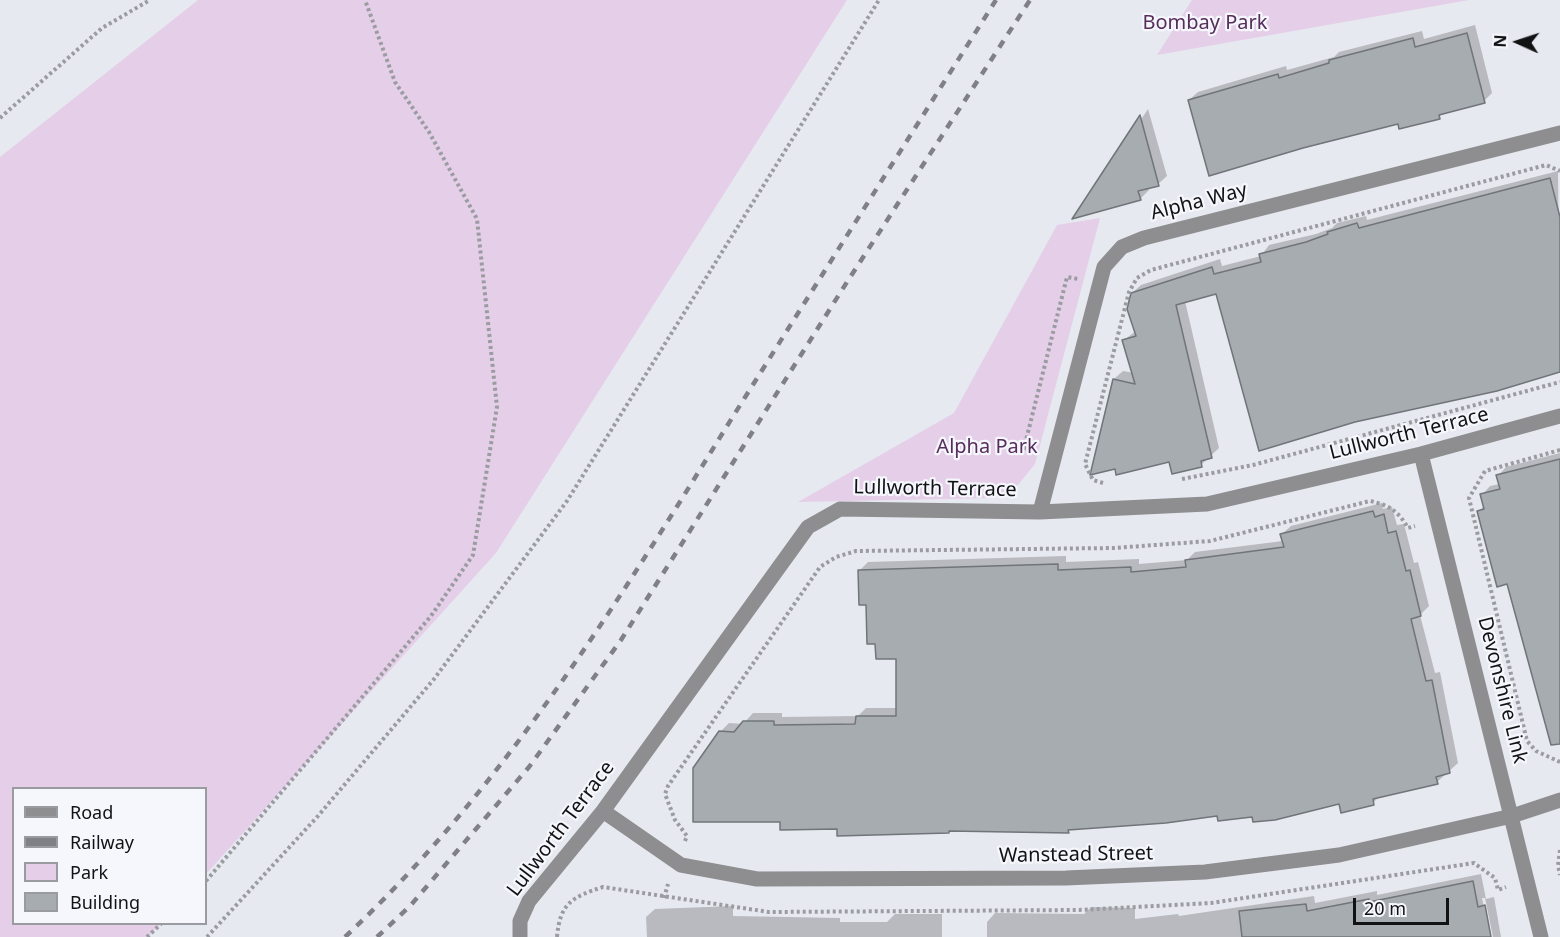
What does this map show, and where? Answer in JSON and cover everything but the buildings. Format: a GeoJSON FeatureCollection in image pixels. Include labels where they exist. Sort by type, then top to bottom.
{"type":"FeatureCollection","features":[{"type":"Feature","properties":{"kind":"street","name":"Alpha Way"},"geometry":{"type":"LineString","coordinates":[[1040,512],[1104,267],[1122,247],[1143,238],[1560,133]]}},
{"type":"Feature","properties":{"kind":"street","name":"Lullworth Terrace"},"geometry":{"type":"LineString","coordinates":[[520,937],[520,921],[529,901],[603,811],[808,527],[820,518],[840,509],[1040,512],[1207,504],[1421,454],[1560,416]]}},
{"type":"Feature","properties":{"kind":"street","name":"Devonshire Link"},"geometry":{"type":"LineString","coordinates":[[1421,454],[1541,937]]}},
{"type":"Feature","properties":{"kind":"street","name":"Wanstead Street"},"geometry":{"type":"LineString","coordinates":[[603,811],[681,865],[757,879],[1066,878],[1205,872],[1339,855],[1512,816],[1560,800]]}},
{"type":"Feature","properties":{"kind":"path"},"geometry":{"type":"LineString","coordinates":[[0,118],[102,28],[150,0]]}},
{"type":"Feature","properties":{"kind":"path"},"geometry":{"type":"LineString","coordinates":[[207,880],[431,616],[473,555],[497,407],[477,219],[429,132],[395,82],[365,0]]}},
{"type":"Feature","properties":{"kind":"path"},"geometry":{"type":"LineString","coordinates":[[207,937],[318,816],[434,679],[567,501],[879,0]]}},
{"type":"Feature","properties":{"kind":"path"},"geometry":{"type":"LineString","coordinates":[[1110,483],[1093,480],[1085,464],[1129,292],[1137,278],[1151,270],[1546,165],[1560,171]]}},
{"type":"Feature","properties":{"kind":"path"},"geometry":{"type":"LineString","coordinates":[[1036,452],[1023,448],[1067,277],[1080,280]]}},
{"type":"Feature","properties":{"kind":"path"},"geometry":{"type":"LineString","coordinates":[[1179,479],[1253,465],[1560,382]]}},
{"type":"Feature","properties":{"kind":"path"},"geometry":{"type":"LineString","coordinates":[[1560,450],[1485,471],[1469,498],[1527,741],[1536,750],[1560,762]]}},
{"type":"Feature","properties":{"kind":"path"},"geometry":{"type":"LineString","coordinates":[[1078,462],[1085,464]]}},
{"type":"Feature","properties":{"kind":"path"},"geometry":{"type":"LineString","coordinates":[[683,847],[687,836],[675,820],[665,794],[668,786],[820,567],[836,557],[856,551],[1114,548],[1210,541],[1370,501],[1388,504],[1408,528],[1422,524]]}},
{"type":"Feature","properties":{"kind":"path"},"geometry":{"type":"LineString","coordinates":[[1465,515],[1471,514]]}},
{"type":"Feature","properties":{"kind":"path"},"geometry":{"type":"LineString","coordinates":[[1560,850],[1558,865],[1560,875]]}},
{"type":"Feature","properties":{"kind":"path"},"geometry":{"type":"LineString","coordinates":[[664,898],[669,882]]}},
{"type":"Feature","properties":{"kind":"path"},"geometry":{"type":"LineString","coordinates":[[147,937],[160,925]]}},
{"type":"Feature","properties":{"kind":"green space"},"geometry":{"type":"Polygon","coordinates":[[[198,0],[847,0],[496,553],[207,873],[207,787],[12,787],[12,925],[160,925],[148,937],[0,937],[0,157],[198,0]]]}},
{"type":"Feature","properties":{"kind":"green space","name":"Bombay Park"},"geometry":{"type":"Polygon","coordinates":[[[1192,0],[1469,0],[1157,55],[1192,0]]]}},
{"type":"Feature","properties":{"kind":"green space","name":"Alpha Park"},"geometry":{"type":"Polygon","coordinates":[[[1100,218],[1035,464],[1018,485],[994,498],[798,502],[954,413],[1057,225],[1100,218]]]}},
{"type":"Feature","properties":{"kind":"railway"},"geometry":{"type":"LineString","coordinates":[[345,937],[403,879],[457,819],[555,691],[646,556],[996,0]]}},
{"type":"Feature","properties":{"kind":"railway"},"geometry":{"type":"LineString","coordinates":[[377,937],[410,906],[529,767],[621,640],[847,282],[1030,0]]}}]}
